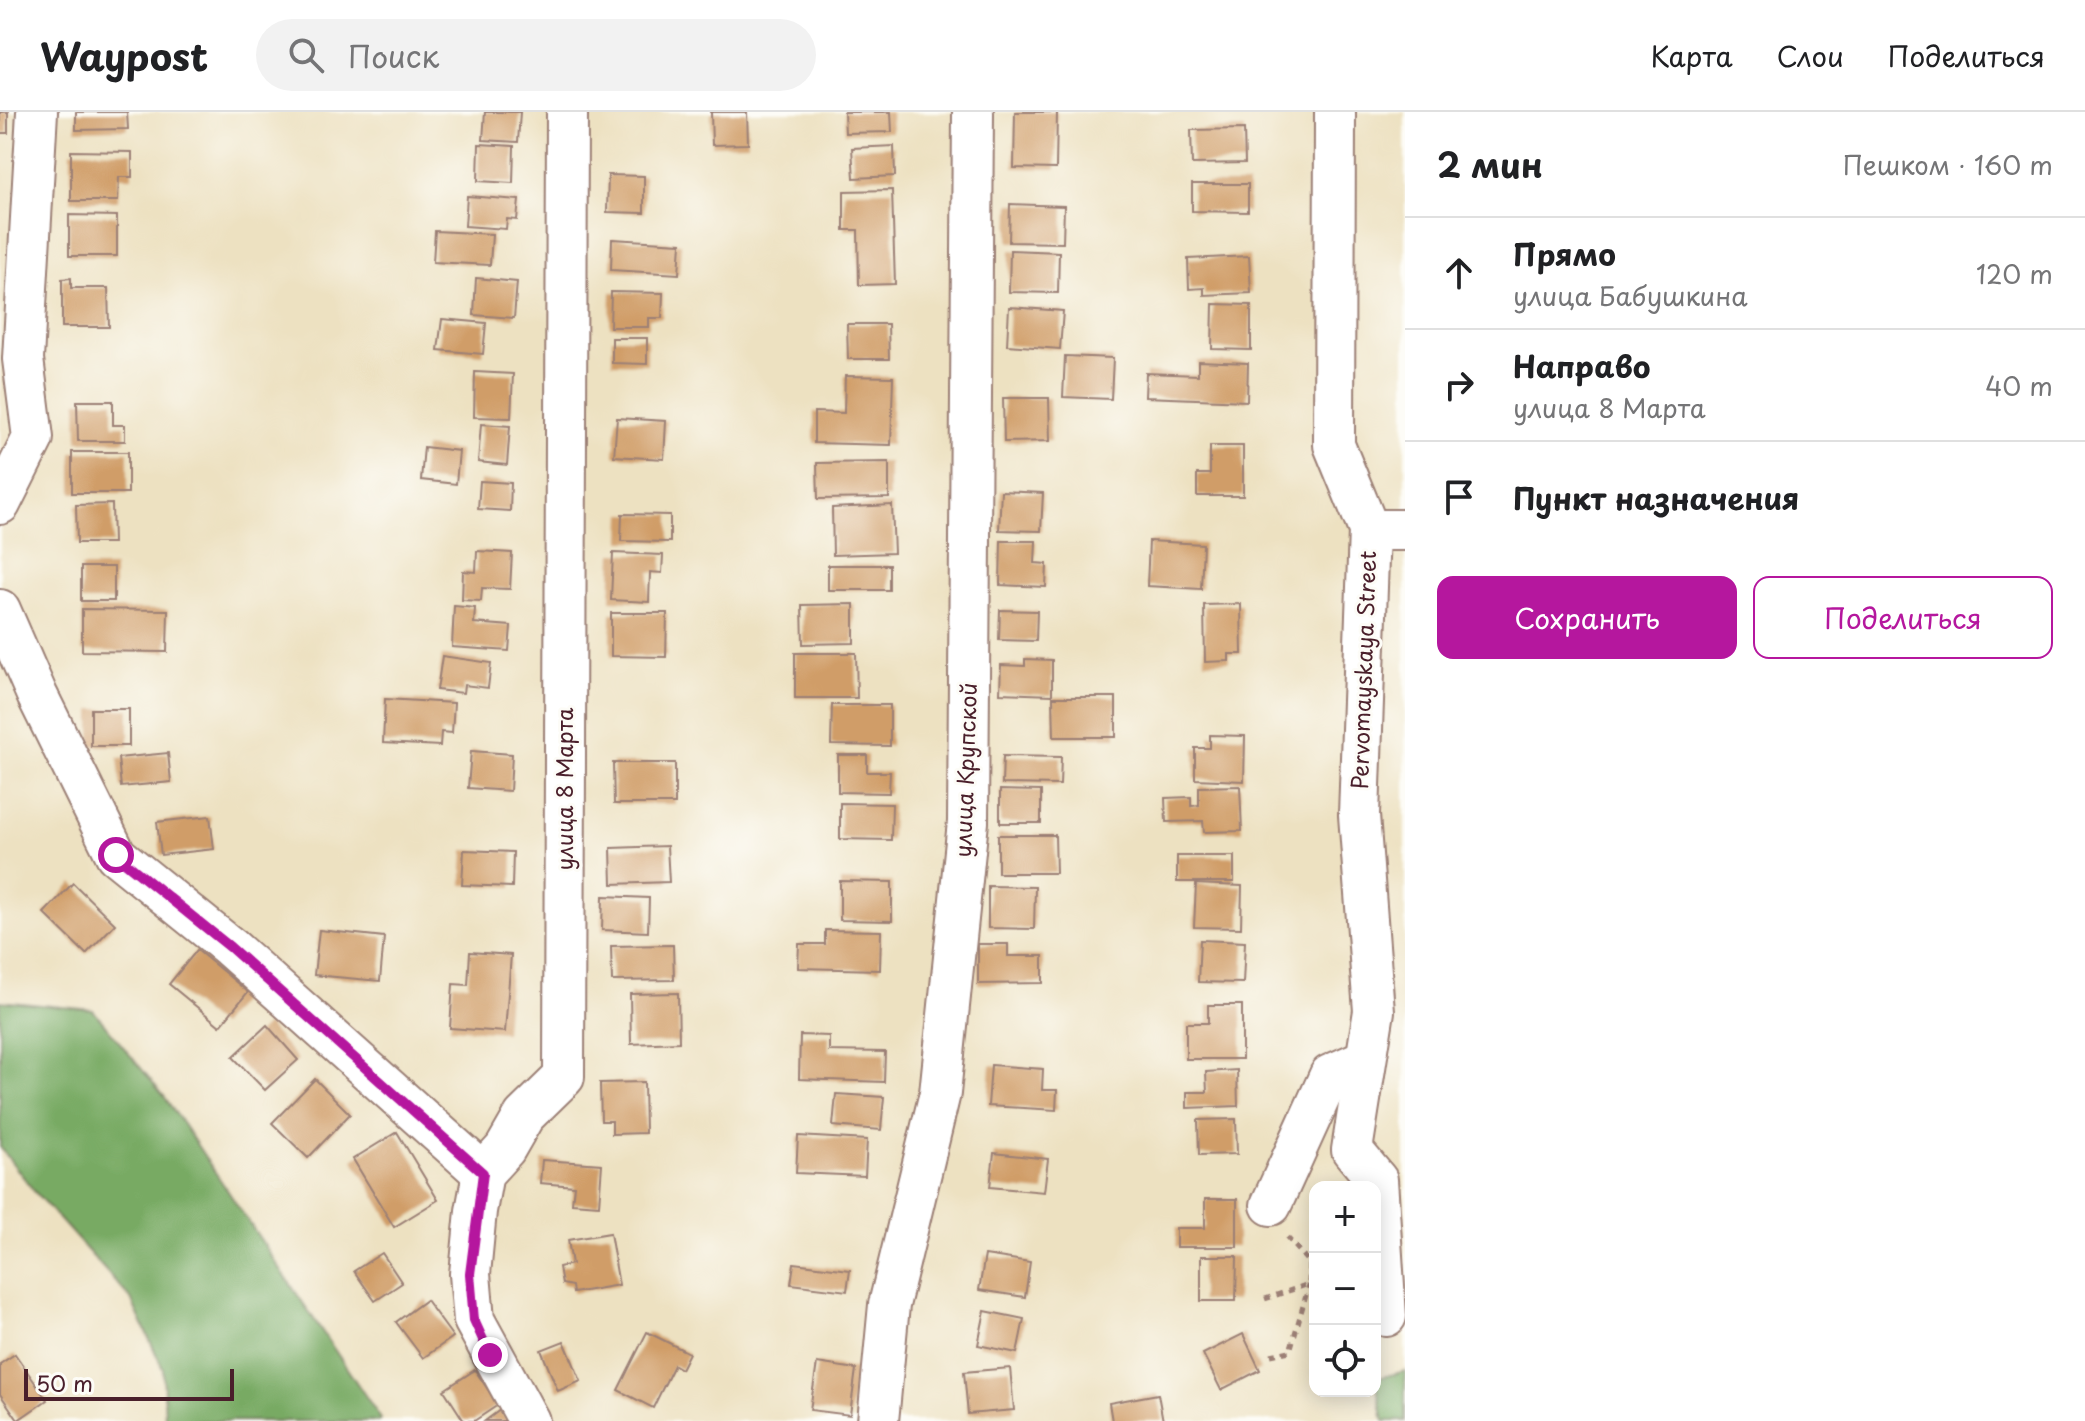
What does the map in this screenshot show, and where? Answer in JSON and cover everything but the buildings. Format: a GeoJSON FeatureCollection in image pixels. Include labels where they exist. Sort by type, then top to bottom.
{"type":"FeatureCollection","features":[{"type":"Feature","properties":{"kind":"street"},"geometry":{"type":"LineString","coordinates":[[0,504],[33,438],[23,359],[37,112]]}},
{"type":"Feature","properties":{"kind":"street","name":"улица 8 Марта"},"geometry":{"type":"LineString","coordinates":[[483,1173],[505,1149],[524,1116],[564,1077],[567,112]]}},
{"type":"Feature","properties":{"kind":"street","name":"улица Крупской"},"geometry":{"type":"LineString","coordinates":[[878,1421],[889,1305],[940,1093],[968,822],[973,112]]}},
{"type":"Feature","properties":{"kind":"street","name":"Pervomayskaya Street"},"geometry":{"type":"LineString","coordinates":[[1335,112],[1334,445],[1387,530],[1359,815],[1389,1010],[1366,1059],[1352,1150],[1377,1180],[1386,1316]]}},
{"type":"Feature","properties":{"kind":"street"},"geometry":{"type":"LineString","coordinates":[[0,610],[37,695],[116,855],[230,947],[483,1173],[470,1274],[474,1320],[529,1421]]}},
{"type":"Feature","properties":{"kind":"street"},"geometry":{"type":"LineString","coordinates":[[1271,1205],[1330,1075],[1366,1059]]}},
{"type":"Feature","properties":{"kind":"path"},"geometry":{"type":"LineString","coordinates":[[1271,1205],[1277,1226],[1309,1262]]}},
{"type":"Feature","properties":{"kind":"path"},"geometry":{"type":"LineString","coordinates":[[1265,1299],[1309,1284]]}},
{"type":"Feature","properties":{"kind":"path"},"geometry":{"type":"LineString","coordinates":[[1271,1355],[1290,1351],[1309,1284]]}},
{"type":"Feature","properties":{"kind":"green space"},"geometry":{"type":"Polygon","coordinates":[[[0,1001],[93,1010],[164,1096],[381,1419],[379,1421],[165,1421],[163,1369],[131,1299],[34,1191],[0,1147],[0,1001]]]}},
{"type":"Feature","properties":{"kind":"green space"},"geometry":{"type":"Polygon","coordinates":[[[1405,1371],[1405,1421],[1384,1421],[1379,1397],[1381,1377],[1405,1371]]]}},
{"type":"Feature","properties":{"kind":"route"},"geometry":{"type":"LineString","coordinates":[[116,855],[230,947],[483,1173],[470,1274],[474,1320],[490,1355]]}}]}
